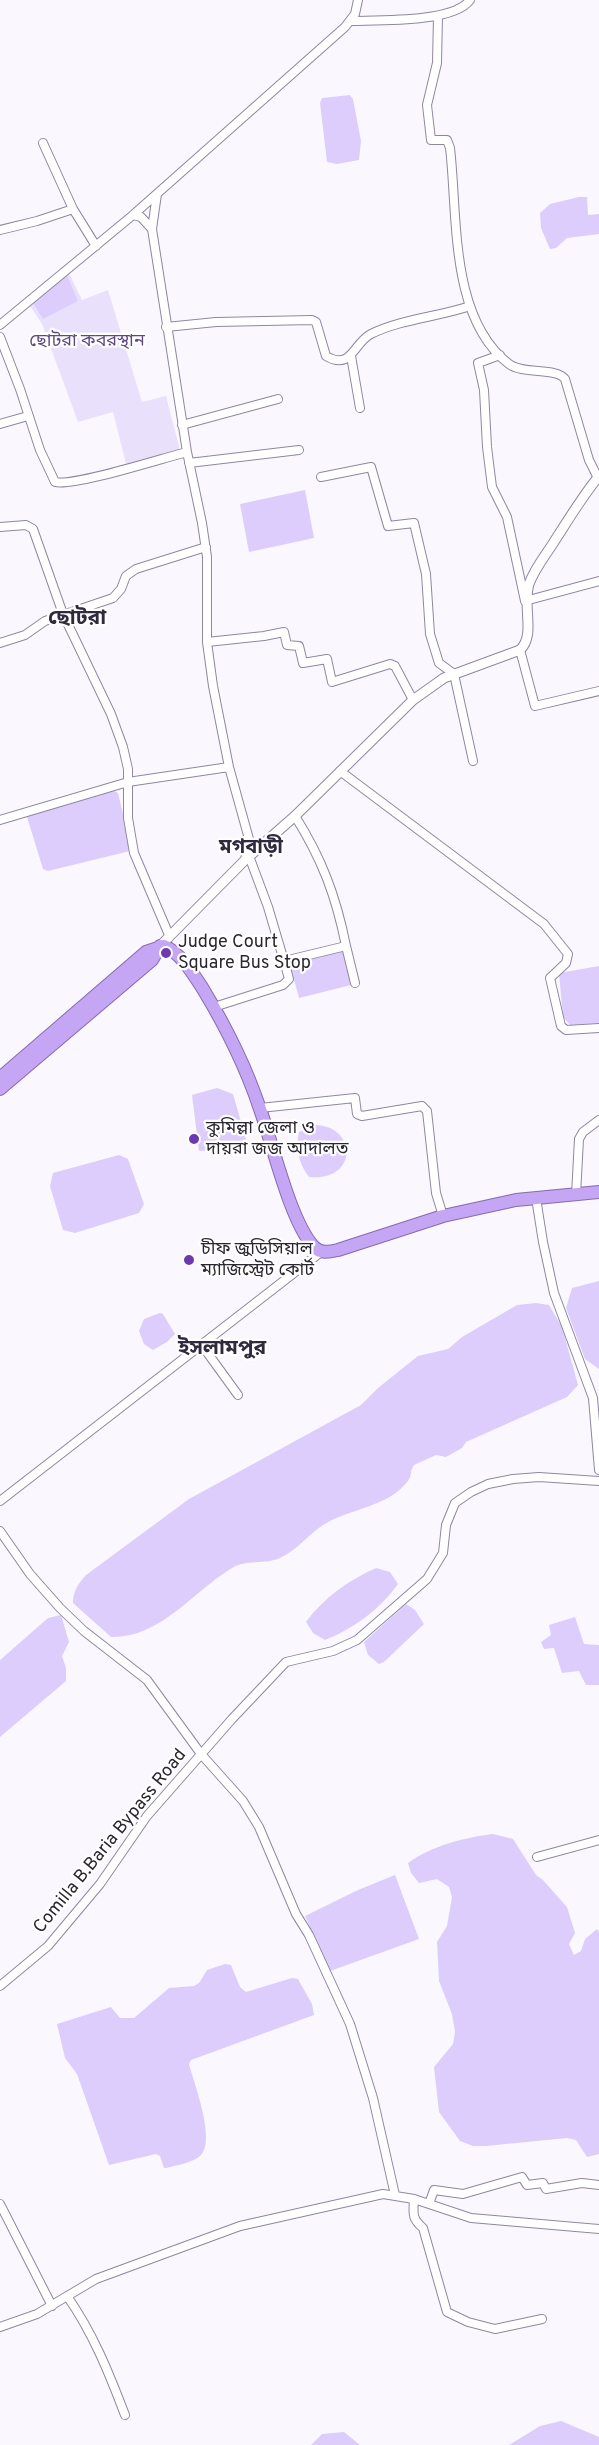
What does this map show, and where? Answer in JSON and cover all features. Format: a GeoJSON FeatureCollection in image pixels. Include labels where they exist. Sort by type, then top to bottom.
{"type":"FeatureCollection","features":[{"type":"Feature","properties":{"kind":"highway"},"geometry":{"type":"LineString","coordinates":[[0,1078],[109,991],[152,960],[160,946],[166,946],[191,971],[214,1007],[239,1057],[260,1108],[300,1226],[313,1246],[321,1252],[338,1250],[443,1216],[537,1198],[599,1192]]}},
{"type":"Feature","properties":{"kind":"highway"},"geometry":{"type":"LineString","coordinates":[[0,1089],[109,991]]}},
{"type":"Feature","properties":{"kind":"street"},"geometry":{"type":"LineString","coordinates":[[0,325],[133,215],[351,21],[358,0]]}},
{"type":"Feature","properties":{"kind":"street"},"geometry":{"type":"LineString","coordinates":[[351,21],[438,16],[463,7],[470,0]]}},
{"type":"Feature","properties":{"kind":"street"},"geometry":{"type":"LineString","coordinates":[[438,16],[437,63],[427,105],[431,140],[447,140],[450,148],[456,236],[470,306],[481,334],[510,365],[524,370],[555,373],[562,375],[565,379],[589,460],[598,477],[538,567],[525,601]]}},
{"type":"Feature","properties":{"kind":"street"},"geometry":{"type":"LineString","coordinates":[[43,143],[73,209],[96,246]]}},
{"type":"Feature","properties":{"kind":"street"},"geometry":{"type":"LineString","coordinates":[[157,194],[152,230],[182,425],[206,547],[207,642],[213,686],[230,767],[249,839],[247,858],[268,907],[289,979],[283,985],[214,1007]]}},
{"type":"Feature","properties":{"kind":"street"},"geometry":{"type":"LineString","coordinates":[[0,230],[73,209]]}},
{"type":"Feature","properties":{"kind":"street"},"geometry":{"type":"LineString","coordinates":[[133,215],[141,217],[152,230]]}},
{"type":"Feature","properties":{"kind":"street"},"geometry":{"type":"LineString","coordinates":[[166,327],[216,322],[312,320],[316,322],[326,356],[339,360],[351,356],[362,340],[377,332],[470,306]]}},
{"type":"Feature","properties":{"kind":"street"},"geometry":{"type":"LineString","coordinates":[[0,337],[21,389],[28,417],[46,466],[57,483],[81,480],[187,452]]}},
{"type":"Feature","properties":{"kind":"street"},"geometry":{"type":"LineString","coordinates":[[160,946],[247,858],[295,816],[413,700],[436,682],[520,650],[528,640],[525,601],[507,517],[492,487],[484,390],[478,363],[500,355]]}},
{"type":"Feature","properties":{"kind":"street"},"geometry":{"type":"LineString","coordinates":[[351,356],[360,408]]}},
{"type":"Feature","properties":{"kind":"street"},"geometry":{"type":"LineString","coordinates":[[182,425],[278,399]]}},
{"type":"Feature","properties":{"kind":"street"},"geometry":{"type":"LineString","coordinates":[[0,424],[28,417]]}},
{"type":"Feature","properties":{"kind":"street"},"geometry":{"type":"LineString","coordinates":[[189,463],[299,450]]}},
{"type":"Feature","properties":{"kind":"street"},"geometry":{"type":"LineString","coordinates":[[321,477],[371,467],[388,526],[414,523],[426,574],[430,634],[439,663],[454,674],[473,761]]}},
{"type":"Feature","properties":{"kind":"street"},"geometry":{"type":"LineString","coordinates":[[0,527],[26,525],[33,529],[63,614],[111,714],[126,760],[128,818],[134,853],[169,935]]}},
{"type":"Feature","properties":{"kind":"street"},"geometry":{"type":"LineString","coordinates":[[0,643],[25,635],[41,623],[63,614],[113,598],[121,589],[126,576],[136,569],[206,547]]}},
{"type":"Feature","properties":{"kind":"street"},"geometry":{"type":"LineString","coordinates":[[525,601],[599,581]]}},
{"type":"Feature","properties":{"kind":"street"},"geometry":{"type":"LineString","coordinates":[[207,642],[284,632],[287,645],[299,646],[303,663],[327,659],[332,682],[390,664],[394,666],[413,700]]}},
{"type":"Feature","properties":{"kind":"street"},"geometry":{"type":"LineString","coordinates":[[520,650],[535,706],[599,691]]}},
{"type":"Feature","properties":{"kind":"street"},"geometry":{"type":"LineString","coordinates":[[0,820],[128,782],[230,767]]}},
{"type":"Feature","properties":{"kind":"street"},"geometry":{"type":"LineString","coordinates":[[340,771],[544,924],[568,954],[566,963],[550,978],[561,1026],[566,1030],[599,1028]]}},
{"type":"Feature","properties":{"kind":"street"},"geometry":{"type":"LineString","coordinates":[[295,816],[310,840],[330,882],[355,983]]}},
{"type":"Feature","properties":{"kind":"street"},"geometry":{"type":"LineString","coordinates":[[249,839],[266,842]]}},
{"type":"Feature","properties":{"kind":"street"},"geometry":{"type":"LineString","coordinates":[[285,961],[346,946]]}},
{"type":"Feature","properties":{"kind":"street"},"geometry":{"type":"LineString","coordinates":[[260,1108],[349,1098],[356,1099],[357,1114],[362,1116],[422,1106],[427,1111],[436,1193],[443,1216]]}},
{"type":"Feature","properties":{"kind":"street"},"geometry":{"type":"LineString","coordinates":[[576,1195],[579,1139],[583,1132],[599,1120]]}},
{"type":"Feature","properties":{"kind":"street"},"geometry":{"type":"LineString","coordinates":[[537,1198],[543,1242],[555,1293],[593,1398],[599,1470]]}},
{"type":"Feature","properties":{"kind":"street"},"geometry":{"type":"LineString","coordinates":[[0,1501],[321,1252]]}},
{"type":"Feature","properties":{"kind":"street"},"geometry":{"type":"LineString","coordinates":[[201,1344],[238,1395]]}},
{"type":"Feature","properties":{"kind":"street","name":"Comilla B.Baria Bypass Road"},"geometry":{"type":"LineString","coordinates":[[0,1986],[48,1946],[100,1884],[147,1816],[286,1662],[333,1651],[357,1640],[427,1579],[443,1553],[449,1515],[453,1506],[463,1497],[488,1485],[513,1479],[539,1477],[599,1481]]}},
{"type":"Feature","properties":{"kind":"street"},"geometry":{"type":"LineString","coordinates":[[0,1531],[30,1574],[60,1608],[84,1631],[147,1680],[201,1754],[243,1801],[259,1827],[296,1914],[309,1935],[350,2024],[373,2098],[395,2194]]}},
{"type":"Feature","properties":{"kind":"street"},"geometry":{"type":"LineString","coordinates":[[537,1857],[599,1839]]}},
{"type":"Feature","properties":{"kind":"street"},"geometry":{"type":"LineString","coordinates":[[429,2204],[434,2190],[463,2194],[522,2177],[527,2185],[543,2182],[546,2189],[582,2183],[599,2185]]}},
{"type":"Feature","properties":{"kind":"street"},"geometry":{"type":"LineString","coordinates":[[0,2327],[21,2321],[52,2306],[96,2280],[240,2226],[383,2194],[395,2194],[414,2199],[471,2218],[599,2229]]}},
{"type":"Feature","properties":{"kind":"street"},"geometry":{"type":"LineString","coordinates":[[414,2199],[413,2215],[416,2223],[423,2228],[447,2312],[468,2322],[495,2329],[542,2319]]}},
{"type":"Feature","properties":{"kind":"street"},"geometry":{"type":"LineString","coordinates":[[0,2204],[52,2306]]}},
{"type":"Feature","properties":{"kind":"street"},"geometry":{"type":"LineString","coordinates":[[67,2296],[88,2326],[105,2362],[125,2415]]}},
{"type":"Feature","properties":{"kind":"green space","name":"ছোটরা কবরস্থান"},"geometry":{"type":"Polygon","coordinates":[[[69,273],[82,300],[108,290],[142,402],[166,396],[180,450],[126,464],[113,412],[78,422],[42,324],[30,306],[69,273]]]}},
{"type":"Feature","properties":{"kind":"shaded area"},"geometry":{"type":"Polygon","coordinates":[[[350,95],[353,99],[361,141],[359,160],[337,164],[327,162],[320,103],[322,98],[350,95]]]}},
{"type":"Feature","properties":{"kind":"shaded area"},"geometry":{"type":"Polygon","coordinates":[[[587,197],[588,215],[599,214],[599,234],[567,238],[556,248],[550,249],[541,228],[540,213],[550,204],[587,197]]]}},
{"type":"Feature","properties":{"kind":"shaded area"},"geometry":{"type":"Polygon","coordinates":[[[67,275],[78,301],[43,319],[33,303],[67,275]]]}},
{"type":"Feature","properties":{"kind":"shaded area"},"geometry":{"type":"Polygon","coordinates":[[[305,490],[314,538],[249,552],[240,504],[305,490]]]}},
{"type":"Feature","properties":{"kind":"shaded area"},"geometry":{"type":"Polygon","coordinates":[[[114,791],[118,793],[130,851],[48,871],[43,869],[27,817],[52,807],[114,791]]]}},
{"type":"Feature","properties":{"kind":"shaded area"},"geometry":{"type":"Polygon","coordinates":[[[343,950],[351,985],[299,998],[290,964],[343,950]]]}},
{"type":"Feature","properties":{"kind":"shaded area"},"geometry":{"type":"Polygon","coordinates":[[[599,966],[599,1023],[570,1025],[563,1017],[559,973],[599,966]]]}},
{"type":"Feature","properties":{"kind":"shaded area"},"geometry":{"type":"Polygon","coordinates":[[[217,1088],[233,1094],[246,1139],[238,1147],[232,1149],[199,1151],[192,1095],[217,1088]]]}},
{"type":"Feature","properties":{"kind":"shaded area"},"geometry":{"type":"Polygon","coordinates":[[[316,1125],[330,1128],[340,1135],[347,1154],[344,1163],[337,1171],[325,1176],[309,1177],[299,1156],[297,1144],[299,1132],[316,1125]]]}},
{"type":"Feature","properties":{"kind":"shaded area"},"geometry":{"type":"Polygon","coordinates":[[[119,1155],[128,1159],[144,1204],[139,1213],[75,1233],[63,1230],[50,1186],[53,1173],[119,1155]]]}},
{"type":"Feature","properties":{"kind":"shaded area"},"geometry":{"type":"Polygon","coordinates":[[[599,1281],[599,1369],[585,1359],[566,1308],[572,1288],[599,1281]]]}},
{"type":"Feature","properties":{"kind":"shaded area"},"geometry":{"type":"Polygon","coordinates":[[[536,1303],[549,1305],[562,1327],[578,1385],[567,1397],[466,1442],[462,1448],[446,1457],[436,1455],[414,1465],[408,1481],[390,1497],[323,1525],[280,1558],[232,1568],[161,1622],[145,1630],[111,1637],[73,1603],[76,1588],[86,1575],[189,1499],[361,1405],[378,1388],[418,1356],[448,1349],[462,1337],[517,1305],[536,1303]]]}},
{"type":"Feature","properties":{"kind":"shaded area"},"geometry":{"type":"Polygon","coordinates":[[[163,1314],[175,1334],[153,1350],[144,1344],[139,1331],[144,1319],[163,1314]]]}},
{"type":"Feature","properties":{"kind":"shaded area"},"geometry":{"type":"Polygon","coordinates":[[[376,1568],[390,1572],[398,1584],[383,1602],[356,1624],[325,1640],[313,1633],[306,1622],[320,1605],[346,1584],[376,1568]]]}},
{"type":"Feature","properties":{"kind":"shaded area"},"geometry":{"type":"Polygon","coordinates":[[[406,1604],[415,1610],[424,1624],[384,1662],[379,1664],[368,1655],[364,1642],[406,1604]]]}},
{"type":"Feature","properties":{"kind":"shaded area"},"geometry":{"type":"Polygon","coordinates":[[[61,1615],[69,1642],[62,1656],[66,1668],[66,1681],[0,1737],[0,1660],[48,1618],[61,1615]]]}},
{"type":"Feature","properties":{"kind":"shaded area"},"geometry":{"type":"Polygon","coordinates":[[[575,1617],[584,1644],[599,1645],[599,1685],[586,1685],[579,1671],[562,1673],[554,1648],[544,1649],[541,1642],[551,1635],[549,1625],[575,1617]]]}},
{"type":"Feature","properties":{"kind":"shaded area"},"geometry":{"type":"Polygon","coordinates":[[[493,1834],[513,1839],[536,1875],[567,1907],[575,1933],[569,1944],[574,1955],[581,1951],[585,1939],[597,1929],[599,1932],[599,2154],[587,2157],[576,2140],[567,2138],[473,2146],[460,2141],[439,2112],[434,2067],[453,2044],[455,2032],[452,2014],[439,1981],[437,1942],[447,1926],[452,1897],[449,1887],[437,1879],[419,1883],[411,1873],[408,1863],[449,1843],[493,1834]]]}},
{"type":"Feature","properties":{"kind":"shaded area"},"geometry":{"type":"Polygon","coordinates":[[[395,1875],[419,1939],[330,1971],[305,1916],[395,1875]]]}},
{"type":"Feature","properties":{"kind":"shaded area"},"geometry":{"type":"Polygon","coordinates":[[[225,1964],[231,1965],[240,1987],[246,1992],[292,1978],[298,1979],[312,2004],[314,2015],[191,2060],[189,2064],[202,2111],[206,2137],[205,2148],[198,2158],[166,2168],[160,2156],[156,2154],[109,2165],[77,2074],[65,2058],[57,2024],[111,2007],[120,2018],[134,2018],[169,1988],[194,1986],[199,1983],[207,1970],[225,1964]]]}},
{"type":"Feature","properties":{"kind":"shaded area"},"geometry":{"type":"Polygon","coordinates":[[[561,2421],[599,2437],[599,2445],[509,2445],[540,2426],[561,2421]]]}},
{"type":"Feature","properties":{"kind":"shaded area"},"geometry":{"type":"Polygon","coordinates":[[[344,2432],[360,2445],[311,2445],[322,2434],[344,2432]]]}},
{"type":"Feature","properties":{"kind":"place","name":"Judge Court Square Bus Stop"},"geometry":{"type":"Point","coordinates":[166,953]}},
{"type":"Feature","properties":{"kind":"place","name":"কুমিল্লা জেলা ও দায়রা জজ আদালত"},"geometry":{"type":"Point","coordinates":[194,1139]}},
{"type":"Feature","properties":{"kind":"place","name":"চীফ জুডিসিয়াল ম্যাজিস্ট্রেট কোর্ট"},"geometry":{"type":"Point","coordinates":[189,1260]}},
{"type":"Feature","properties":{"kind":"district","name":"ছোটরা"},"geometry":{"type":"Point","coordinates":[77,620]}},
{"type":"Feature","properties":{"kind":"district","name":"মগবাড়ী"},"geometry":{"type":"Point","coordinates":[251,849]}},
{"type":"Feature","properties":{"kind":"district","name":"ইসলামপুর"},"geometry":{"type":"Point","coordinates":[222,1350]}}]}
